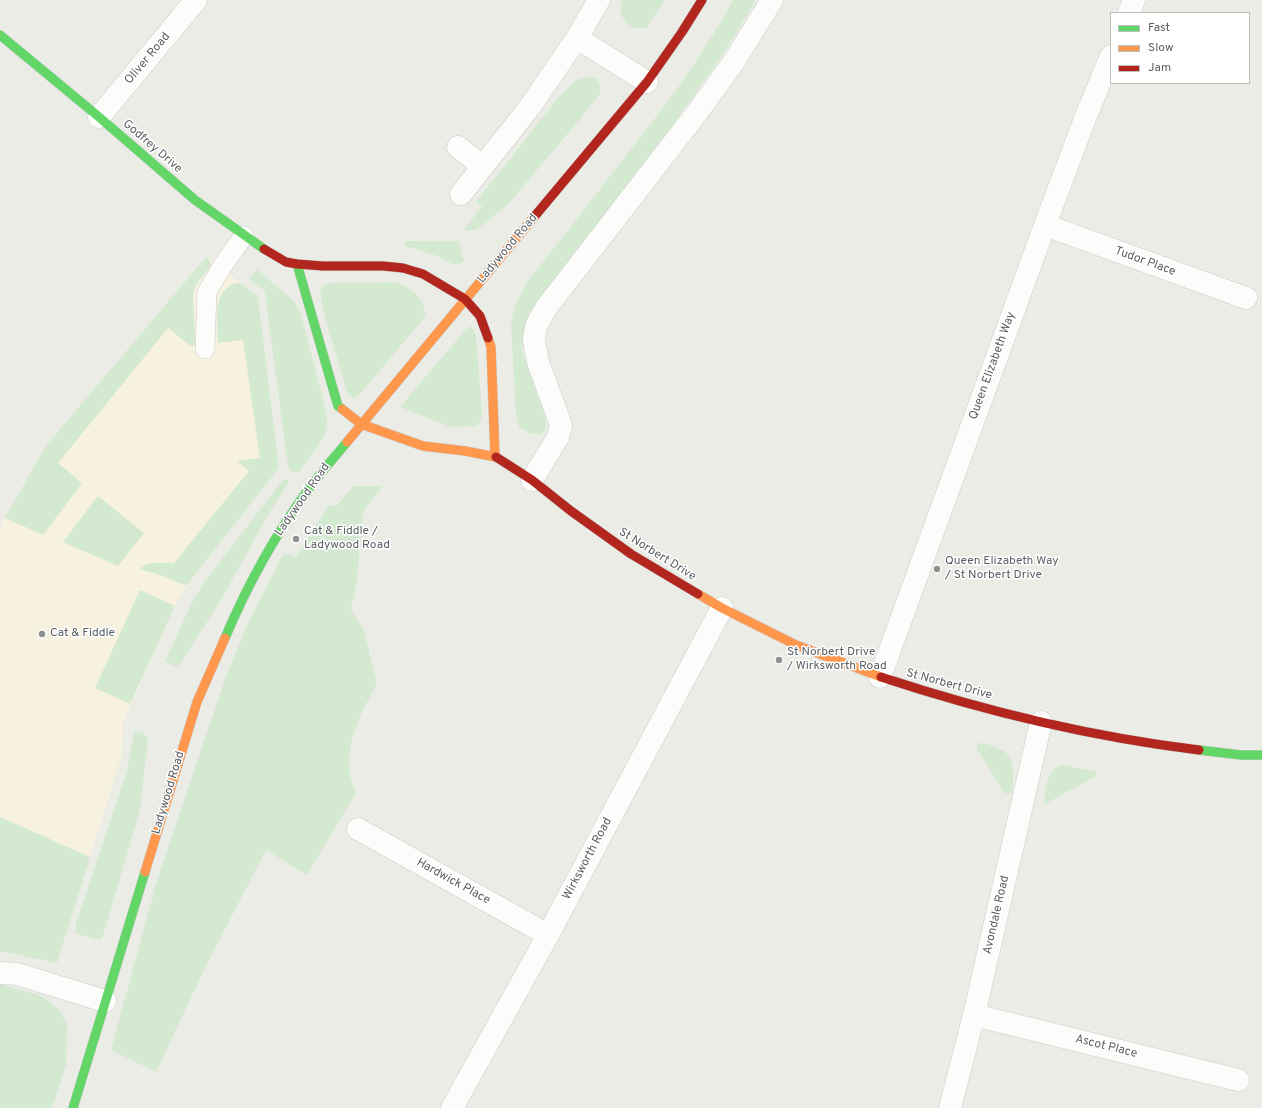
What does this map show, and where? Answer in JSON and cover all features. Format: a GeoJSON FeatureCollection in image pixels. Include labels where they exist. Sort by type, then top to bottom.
{"type":"FeatureCollection","features":[{"type":"Feature","properties":{"kind":"street","name":"Oliver Road"},"geometry":{"type":"LineString","coordinates":[[99,117],[196,0]]}},
{"type":"Feature","properties":{"kind":"street"},"geometry":{"type":"LineString","coordinates":[[462,194],[482,166],[529,108],[577,38],[599,0]]}},
{"type":"Feature","properties":{"kind":"street","name":"Ladywood Road"},"geometry":{"type":"LineString","coordinates":[[73,1108],[197,702],[238,606],[264,557],[308,490],[361,424],[647,82],[682,32],[702,0]]}},
{"type":"Feature","properties":{"kind":"street"},"geometry":{"type":"LineString","coordinates":[[532,480],[558,437],[561,425],[538,362],[534,340],[536,326],[546,308],[696,114],[733,63],[772,0]]}},
{"type":"Feature","properties":{"kind":"street"},"geometry":{"type":"LineString","coordinates":[[1129,12],[1134,0]]}},
{"type":"Feature","properties":{"kind":"street","name":"Godfrey Drive"},"geometry":{"type":"LineString","coordinates":[[0,34],[195,200],[271,254],[286,262],[297,264],[322,266],[383,266],[404,268],[423,274],[465,299]]}},
{"type":"Feature","properties":{"kind":"street"},"geometry":{"type":"LineString","coordinates":[[577,38],[647,82]]}},
{"type":"Feature","properties":{"kind":"street","name":"Queen Elizabeth Way"},"geometry":{"type":"LineString","coordinates":[[880,677],[1045,225],[1086,116],[1110,58]]}},
{"type":"Feature","properties":{"kind":"street"},"geometry":{"type":"LineString","coordinates":[[458,147],[482,166]]}},
{"type":"Feature","properties":{"kind":"street","name":"Tudor Place"},"geometry":{"type":"LineString","coordinates":[[1045,225],[1246,298]]}},
{"type":"Feature","properties":{"kind":"street"},"geometry":{"type":"LineString","coordinates":[[297,264],[338,406],[361,424]]}},
{"type":"Feature","properties":{"kind":"street"},"geometry":{"type":"LineString","coordinates":[[465,299],[480,316],[491,347],[495,456]]}},
{"type":"Feature","properties":{"kind":"street","name":"St Norbert Drive"},"geometry":{"type":"LineString","coordinates":[[361,424],[423,446],[495,456],[532,480],[571,511],[631,554],[722,608],[796,645],[880,677],[929,692],[1041,722],[1160,745],[1241,755],[1262,755]]}},
{"type":"Feature","properties":{"kind":"street","name":"Wirksworth Road"},"geometry":{"type":"LineString","coordinates":[[452,1108],[548,936],[722,608]]}},
{"type":"Feature","properties":{"kind":"street","name":"Avondale Road"},"geometry":{"type":"LineString","coordinates":[[950,1108],[974,1015],[1041,722]]}},
{"type":"Feature","properties":{"kind":"street","name":"Hardwick Place"},"geometry":{"type":"LineString","coordinates":[[358,829],[548,936]]}},
{"type":"Feature","properties":{"kind":"street"},"geometry":{"type":"LineString","coordinates":[[0,974],[18,974],[105,1001]]}},
{"type":"Feature","properties":{"kind":"street","name":"Ascot Place"},"geometry":{"type":"LineString","coordinates":[[974,1015],[1238,1080]]}},
{"type":"Feature","properties":{"kind":"lane"},"geometry":{"type":"LineString","coordinates":[[205,349],[207,292],[223,265],[244,236]]}},
{"type":"Feature","properties":{"kind":"shaded area"},"geometry":{"type":"Polygon","coordinates":[[[206,257],[258,296],[279,468],[186,586],[175,606],[123,722],[122,755],[90,857],[0,817],[0,530],[5,518],[45,448],[206,257]]]}},
{"type":"Feature","properties":{"kind":"green space"},"geometry":{"type":"Polygon","coordinates":[[[622,0],[665,0],[646,28],[632,28],[622,16],[622,0]]]}},
{"type":"Feature","properties":{"kind":"green space"},"geometry":{"type":"Polygon","coordinates":[[[733,0],[755,0],[721,57],[677,119],[530,312],[524,329],[522,351],[546,420],[545,431],[539,435],[529,433],[519,427],[516,413],[511,325],[515,305],[529,279],[687,75],[724,17],[733,0]]]}},
{"type":"Feature","properties":{"kind":"green space"},"geometry":{"type":"Polygon","coordinates":[[[591,76],[597,79],[600,86],[600,94],[575,125],[510,202],[475,230],[464,230],[482,206],[476,202],[557,99],[576,80],[591,76]]]}},
{"type":"Feature","properties":{"kind":"green space"},"geometry":{"type":"Polygon","coordinates":[[[406,241],[459,241],[464,261],[459,264],[453,264],[432,254],[405,246],[406,241]]]}},
{"type":"Feature","properties":{"kind":"green space"},"geometry":{"type":"Polygon","coordinates":[[[206,257],[209,259],[211,265],[196,285],[193,295],[195,345],[191,346],[168,328],[58,463],[82,483],[43,535],[5,518],[45,447],[206,257]]]}},
{"type":"Feature","properties":{"kind":"green space"},"geometry":{"type":"Polygon","coordinates":[[[256,269],[295,302],[301,314],[327,416],[327,425],[324,437],[300,471],[296,473],[291,471],[288,466],[265,293],[263,289],[249,279],[256,269]]]}},
{"type":"Feature","properties":{"kind":"green space"},"geometry":{"type":"Polygon","coordinates":[[[396,282],[417,294],[423,303],[426,316],[360,394],[354,399],[347,392],[324,314],[320,292],[323,285],[333,283],[396,282]]]}},
{"type":"Feature","properties":{"kind":"green space"},"geometry":{"type":"Polygon","coordinates":[[[236,283],[240,283],[258,296],[279,468],[186,586],[163,576],[140,569],[143,566],[151,564],[174,563],[249,471],[237,461],[260,458],[243,340],[218,343],[217,317],[219,300],[228,287],[236,283]]]}},
{"type":"Feature","properties":{"kind":"green space"},"geometry":{"type":"Polygon","coordinates":[[[471,326],[476,335],[482,411],[481,420],[477,426],[450,427],[400,407],[466,329],[471,326]]]}},
{"type":"Feature","properties":{"kind":"green space"},"geometry":{"type":"Polygon","coordinates":[[[283,480],[288,480],[289,482],[269,513],[221,600],[178,667],[165,662],[191,604],[204,582],[283,480]]]}},
{"type":"Feature","properties":{"kind":"green space"},"geometry":{"type":"Polygon","coordinates":[[[354,486],[383,486],[363,512],[357,581],[351,610],[364,630],[377,684],[356,726],[350,748],[350,775],[356,793],[307,875],[266,850],[206,966],[156,1072],[111,1050],[156,884],[226,676],[249,621],[284,553],[296,557],[329,505],[336,506],[354,486]]]}},
{"type":"Feature","properties":{"kind":"green space"},"geometry":{"type":"Polygon","coordinates":[[[98,496],[144,533],[118,566],[63,542],[98,496]]]}},
{"type":"Feature","properties":{"kind":"green space"},"geometry":{"type":"Polygon","coordinates":[[[140,590],[175,606],[130,704],[95,688],[140,590]]]}},
{"type":"Feature","properties":{"kind":"green space"},"geometry":{"type":"Polygon","coordinates":[[[141,731],[148,738],[140,810],[102,939],[95,939],[75,933],[76,924],[127,771],[134,732],[141,731]]]}},
{"type":"Feature","properties":{"kind":"green space"},"geometry":{"type":"Polygon","coordinates":[[[980,743],[995,747],[1004,751],[1008,755],[1013,766],[1012,794],[1004,793],[977,749],[977,745],[980,743]]]}},
{"type":"Feature","properties":{"kind":"green space"},"geometry":{"type":"Polygon","coordinates":[[[1062,765],[1095,771],[1097,772],[1096,776],[1045,804],[1044,801],[1050,775],[1057,767],[1062,765]]]}},
{"type":"Feature","properties":{"kind":"green space"},"geometry":{"type":"Polygon","coordinates":[[[0,817],[90,857],[57,963],[0,952],[0,817]]]}},
{"type":"Feature","properties":{"kind":"green space"},"geometry":{"type":"Polygon","coordinates":[[[0,984],[39,995],[61,1012],[67,1024],[66,1065],[52,1108],[0,1108],[0,984]]]}},
{"type":"Feature","properties":{"kind":"traffic: fast"},"geometry":{"type":"LineString","coordinates":[[0,35],[99,117],[195,200],[264,249]]}},
{"type":"Feature","properties":{"kind":"traffic: fast"},"geometry":{"type":"LineString","coordinates":[[297,264],[338,406],[342,409]]}},
{"type":"Feature","properties":{"kind":"traffic: fast"},"geometry":{"type":"LineString","coordinates":[[225,638],[252,580],[284,525],[322,472],[347,442]]}},
{"type":"Feature","properties":{"kind":"traffic: fast"},"geometry":{"type":"LineString","coordinates":[[1199,750],[1241,755],[1262,755]]}},
{"type":"Feature","properties":{"kind":"traffic: fast"},"geometry":{"type":"LineString","coordinates":[[73,1108],[145,872]]}},
{"type":"Feature","properties":{"kind":"traffic: slow"},"geometry":{"type":"LineString","coordinates":[[347,442],[534,217]]}},
{"type":"Feature","properties":{"kind":"traffic: slow"},"geometry":{"type":"LineString","coordinates":[[488,338],[491,347],[495,456]]}},
{"type":"Feature","properties":{"kind":"traffic: slow"},"geometry":{"type":"LineString","coordinates":[[342,409],[361,424],[423,446],[465,451],[496,457]]}},
{"type":"Feature","properties":{"kind":"traffic: slow"},"geometry":{"type":"LineString","coordinates":[[698,594],[722,608],[796,645],[881,677]]}},
{"type":"Feature","properties":{"kind":"traffic: slow"},"geometry":{"type":"LineString","coordinates":[[145,872],[197,702],[225,638]]}},
{"type":"Feature","properties":{"kind":"traffic: jam"},"geometry":{"type":"LineString","coordinates":[[534,217],[647,82],[682,32],[702,0]]}},
{"type":"Feature","properties":{"kind":"traffic: jam"},"geometry":{"type":"LineString","coordinates":[[264,249],[286,262],[297,264],[323,266],[383,266],[403,268],[423,274],[465,299],[480,316],[488,338]]}},
{"type":"Feature","properties":{"kind":"traffic: jam"},"geometry":{"type":"LineString","coordinates":[[496,457],[532,480],[571,511],[631,554],[698,594]]}},
{"type":"Feature","properties":{"kind":"traffic: jam"},"geometry":{"type":"LineString","coordinates":[[881,677],[959,701],[1038,721],[1119,738],[1199,750]]}},
{"type":"Feature","properties":{"kind":"place","name":"Cat & Fiddle / Ladywood Road"},"geometry":{"type":"Point","coordinates":[296,539]}},
{"type":"Feature","properties":{"kind":"place","name":"Queen Elizabeth Way / St Norbert Drive"},"geometry":{"type":"Point","coordinates":[937,569]}},
{"type":"Feature","properties":{"kind":"place","name":"Cat & Fiddle"},"geometry":{"type":"Point","coordinates":[42,634]}},
{"type":"Feature","properties":{"kind":"place","name":"St Norbert Drive / Wirksworth Road"},"geometry":{"type":"Point","coordinates":[779,660]}}]}
